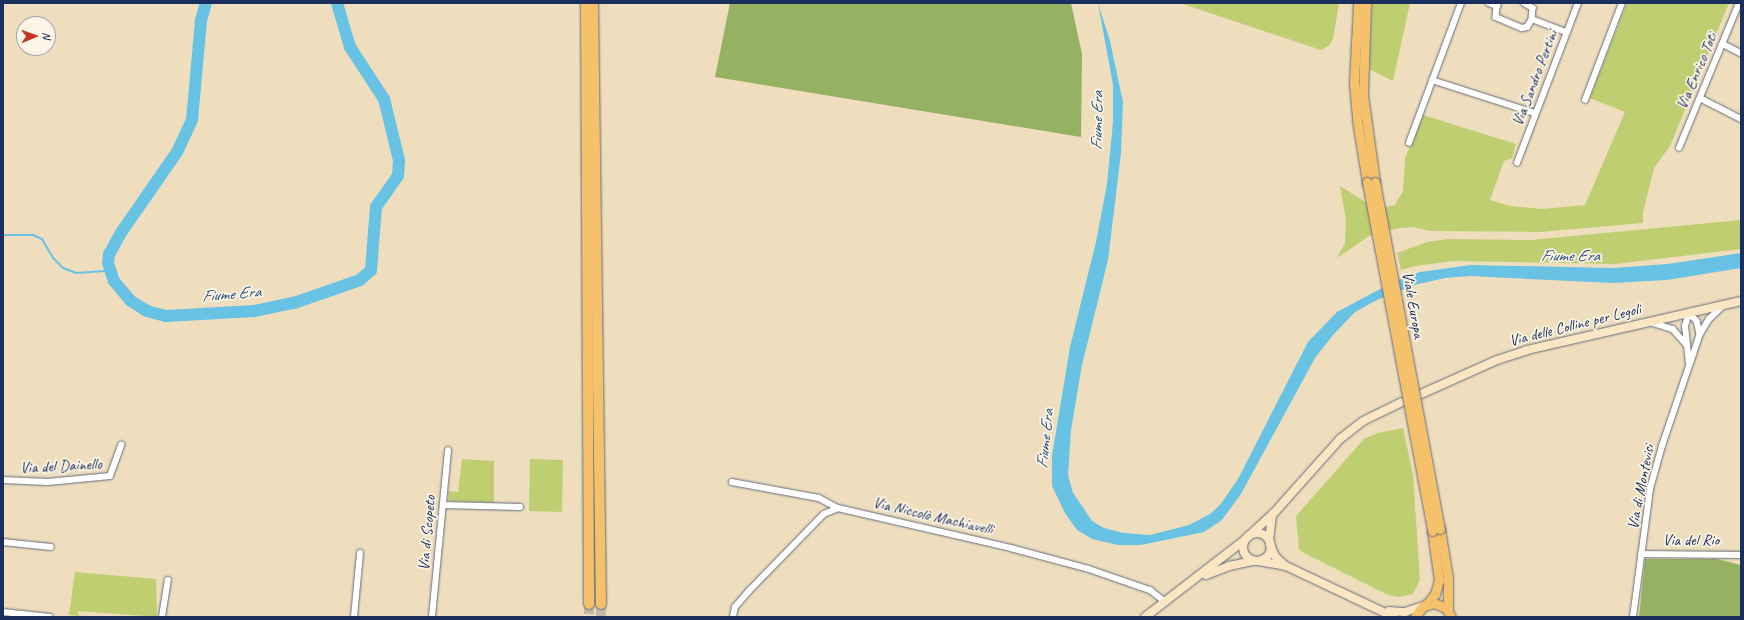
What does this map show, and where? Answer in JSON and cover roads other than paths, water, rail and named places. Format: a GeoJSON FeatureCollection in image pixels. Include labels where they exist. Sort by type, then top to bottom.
{"type":"FeatureCollection","features":[{"type":"Feature","properties":{"kind":"highway"},"geometry":{"type":"LineString","coordinates":[[586,3],[589,604]]}},
{"type":"Feature","properties":{"kind":"highway"},"geometry":{"type":"LineString","coordinates":[[593,3],[601,604]]}},
{"type":"Feature","properties":{"kind":"main road","name":"Viale Europa"},"geometry":{"type":"LineString","coordinates":[[1358,3],[1354,83],[1356,120],[1371,182],[1436,530],[1448,578],[1450,614]]}},
{"type":"Feature","properties":{"kind":"main road","name":"Viale Europa"},"geometry":{"type":"LineString","coordinates":[[1366,3],[1362,95],[1371,182]]}},
{"type":"Feature","properties":{"kind":"main road","name":"Viale Europa"},"geometry":{"type":"LineString","coordinates":[[1415,617],[1435,594],[1439,580],[1436,530]]}},
{"type":"Feature","properties":{"kind":"main road","name":"Viale Europa"},"geometry":{"type":"LineString","coordinates":[[1424,606],[1437,604],[1450,614]]}},
{"type":"Feature","properties":{"kind":"street"},"geometry":{"type":"LineString","coordinates":[[1409,143],[1461,3]]}},
{"type":"Feature","properties":{"kind":"street"},"geometry":{"type":"LineString","coordinates":[[1489,3],[1497,4],[1496,17],[1522,28],[1527,27],[1532,19],[1533,8],[1524,3]]}},
{"type":"Feature","properties":{"kind":"street","name":"Via Sandro Pertini"},"geometry":{"type":"LineString","coordinates":[[1516,163],[1578,3]]}},
{"type":"Feature","properties":{"kind":"street"},"geometry":{"type":"LineString","coordinates":[[1584,100],[1622,3]]}},
{"type":"Feature","properties":{"kind":"street","name":"Via Enrico Toti"},"geometry":{"type":"LineString","coordinates":[[1679,148],[1739,3]]}},
{"type":"Feature","properties":{"kind":"street"},"geometry":{"type":"LineString","coordinates":[[1532,19],[1566,32]]}},
{"type":"Feature","properties":{"kind":"street"},"geometry":{"type":"LineString","coordinates":[[1722,44],[1741,53]]}},
{"type":"Feature","properties":{"kind":"street"},"geometry":{"type":"LineString","coordinates":[[1432,80],[1535,113]]}},
{"type":"Feature","properties":{"kind":"street"},"geometry":{"type":"LineString","coordinates":[[1700,98],[1741,119]]}},
{"type":"Feature","properties":{"kind":"street","name":"Via delle Colline per Legoli"},"geometry":{"type":"LineString","coordinates":[[1421,394],[1511,355],[1741,301]]}},
{"type":"Feature","properties":{"kind":"street","name":"Via di Montevisi"},"geometry":{"type":"LineString","coordinates":[[1633,617],[1652,480],[1700,334],[1708,319],[1724,305]]}},
{"type":"Feature","properties":{"kind":"street"},"geometry":{"type":"LineString","coordinates":[[1689,313],[1697,321],[1700,334]]}},
{"type":"Feature","properties":{"kind":"street","name":"Via di Montevisi"},"geometry":{"type":"LineString","coordinates":[[1689,313],[1685,322],[1689,366]]}},
{"type":"Feature","properties":{"kind":"street"},"geometry":{"type":"LineString","coordinates":[[1649,322],[1673,330],[1687,346]]}},
{"type":"Feature","properties":{"kind":"street"},"geometry":{"type":"LineString","coordinates":[[1145,617],[1194,581],[1273,514],[1340,438],[1363,421],[1402,402]]}},
{"type":"Feature","properties":{"kind":"street","name":"Via del Dainello"},"geometry":{"type":"LineString","coordinates":[[3,480],[42,482],[110,476],[121,445]]}},
{"type":"Feature","properties":{"kind":"street","name":"Via di Scopeto"},"geometry":{"type":"LineString","coordinates":[[432,617],[448,451]]}},
{"type":"Feature","properties":{"kind":"street","name":"Via Niccolò Machiavelli"},"geometry":{"type":"LineString","coordinates":[[732,482],[819,498],[838,508],[1011,548],[1089,569],[1150,590],[1166,602]]}},
{"type":"Feature","properties":{"kind":"street"},"geometry":{"type":"LineString","coordinates":[[443,506],[520,507]]}},
{"type":"Feature","properties":{"kind":"street"},"geometry":{"type":"LineString","coordinates":[[733,617],[737,603],[824,514],[838,508]]}},
{"type":"Feature","properties":{"kind":"street"},"geometry":{"type":"LineString","coordinates":[[1194,581],[1229,566],[1256,561],[1269,554],[1268,529],[1273,514]]}},
{"type":"Feature","properties":{"kind":"street"},"geometry":{"type":"LineString","coordinates":[[1247,537],[1258,533],[1269,543],[1276,556],[1286,566]]}},
{"type":"Feature","properties":{"kind":"street"},"geometry":{"type":"LineString","coordinates":[[1247,537],[1244,552],[1256,561],[1286,566],[1394,617]]}},
{"type":"Feature","properties":{"kind":"street"},"geometry":{"type":"LineString","coordinates":[[3,542],[51,547]]}},
{"type":"Feature","properties":{"kind":"street"},"geometry":{"type":"LineString","coordinates":[[354,617],[360,554]]}},
{"type":"Feature","properties":{"kind":"street","name":"Via del Rio"},"geometry":{"type":"LineString","coordinates":[[1641,554],[1741,555]]}},
{"type":"Feature","properties":{"kind":"street"},"geometry":{"type":"LineString","coordinates":[[162,617],[168,580]]}},
{"type":"Feature","properties":{"kind":"street"},"geometry":{"type":"LineString","coordinates":[[1378,609],[1403,613],[1424,606]]}},
{"type":"Feature","properties":{"kind":"street"},"geometry":{"type":"LineString","coordinates":[[3,612],[50,617]]}},
{"type":"Feature","properties":{"kind":"water"},"geometry":{"type":"Polygon","coordinates":[[[1098,3],[1110,41],[1123,102],[1121,153],[1108,260],[1082,365],[1071,430],[1068,475],[1073,493],[1092,521],[1104,528],[1124,533],[1150,535],[1189,525],[1210,514],[1220,505],[1238,479],[1308,342],[1337,312],[1397,280],[1420,272],[1471,265],[1613,268],[1668,264],[1741,253],[1741,268],[1667,280],[1613,283],[1470,276],[1445,278],[1414,285],[1377,300],[1355,312],[1333,335],[1315,358],[1241,494],[1222,520],[1204,532],[1141,545],[1118,545],[1092,539],[1077,530],[1065,513],[1052,486],[1052,456],[1070,347],[1096,242],[1107,184],[1113,122],[1113,85],[1098,3]]]}},
{"type":"Feature","properties":{"kind":"waterway","name":"Fiume Era"},"geometry":{"type":"LineString","coordinates":[[206,3],[201,21],[192,120],[177,152],[122,231],[109,254],[108,263],[114,281],[131,301],[147,311],[166,316],[255,311],[294,303],[360,280],[371,270],[376,207],[398,176],[399,160],[384,99],[350,47],[337,3]]}},
{"type":"Feature","properties":{"kind":"waterway"},"geometry":{"type":"LineString","coordinates":[[3,235],[33,235],[42,239],[53,258],[63,268],[76,273],[108,271]]}},
{"type":"Feature","properties":{"kind":"tunnel"},"geometry":{"type":"LineString","coordinates":[[589,604],[589,617]]}},
{"type":"Feature","properties":{"kind":"tunnel"},"geometry":{"type":"LineString","coordinates":[[601,604],[601,617]]}}]}
